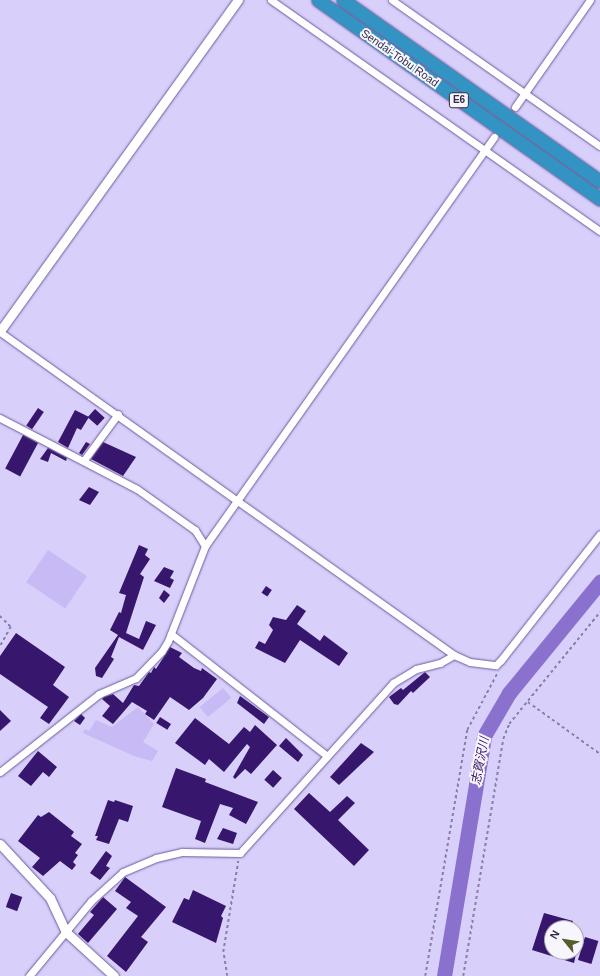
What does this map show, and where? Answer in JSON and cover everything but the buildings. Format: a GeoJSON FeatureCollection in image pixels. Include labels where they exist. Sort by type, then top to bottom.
{"type":"FeatureCollection","features":[{"type":"Feature","properties":{"kind":"highway","name":"Sendai-Tobu Road"},"geometry":{"type":"LineString","coordinates":[[318,0],[600,199]]}},
{"type":"Feature","properties":{"kind":"highway","name":"Sendai-Tobu Road"},"geometry":{"type":"LineString","coordinates":[[343,0],[600,181]]}},
{"type":"Feature","properties":{"kind":"street"},"geometry":{"type":"LineString","coordinates":[[238,0],[0,332],[118,414],[454,656],[476,664],[496,665],[512,647],[600,534]]}},
{"type":"Feature","properties":{"kind":"street"},"geometry":{"type":"LineString","coordinates":[[271,0],[600,231]]}},
{"type":"Feature","properties":{"kind":"street"},"geometry":{"type":"LineString","coordinates":[[392,0],[600,146]]}},
{"type":"Feature","properties":{"kind":"street"},"geometry":{"type":"LineString","coordinates":[[515,107],[590,0]]}},
{"type":"Feature","properties":{"kind":"street"},"geometry":{"type":"LineString","coordinates":[[0,772],[99,694],[136,678],[162,651],[171,634],[205,546],[494,137]]}},
{"type":"Feature","properties":{"kind":"street"},"geometry":{"type":"LineString","coordinates":[[84,460],[118,414]]}},
{"type":"Feature","properties":{"kind":"street"},"geometry":{"type":"LineString","coordinates":[[0,418],[84,460],[137,489],[179,517],[195,530],[205,546]]}},
{"type":"Feature","properties":{"kind":"street"},"geometry":{"type":"LineString","coordinates":[[171,634],[327,756]]}},
{"type":"Feature","properties":{"kind":"street"},"geometry":{"type":"LineString","coordinates":[[29,976],[107,885],[141,864],[182,852],[240,853],[393,683],[416,669],[440,663],[454,656]]}},
{"type":"Feature","properties":{"kind":"street"},"geometry":{"type":"LineString","coordinates":[[0,844],[50,898],[66,932],[114,976]]}},
{"type":"Feature","properties":{"kind":"path"},"geometry":{"type":"LineString","coordinates":[[463,976],[500,752],[509,724],[600,612]]}},
{"type":"Feature","properties":{"kind":"path"},"geometry":{"type":"LineString","coordinates":[[0,616],[11,627],[0,648]]}},
{"type":"Feature","properties":{"kind":"path"},"geometry":{"type":"LineString","coordinates":[[425,976],[467,730],[498,672],[496,665]]}},
{"type":"Feature","properties":{"kind":"path"},"geometry":{"type":"LineString","coordinates":[[528,702],[600,754]]}},
{"type":"Feature","properties":{"kind":"path"},"geometry":{"type":"LineString","coordinates":[[227,976],[223,952],[240,853]]}},
{"type":"Feature","properties":{"kind":"shaded area"},"geometry":{"type":"Polygon","coordinates":[[[48,550],[87,576],[65,609],[26,582],[48,550]]]}},
{"type":"Feature","properties":{"kind":"shaded area"},"geometry":{"type":"Polygon","coordinates":[[[223,688],[231,698],[208,717],[200,707],[223,688]]]}},
{"type":"Feature","properties":{"kind":"shaded area"},"geometry":{"type":"Polygon","coordinates":[[[138,707],[154,724],[143,742],[158,751],[152,761],[134,756],[83,733],[85,729],[89,731],[96,720],[112,727],[138,707]]]}},
{"type":"Feature","properties":{"kind":"waterway","name":"志賀沢川"},"geometry":{"type":"LineString","coordinates":[[444,976],[484,736],[509,693],[600,582]]}}]}
